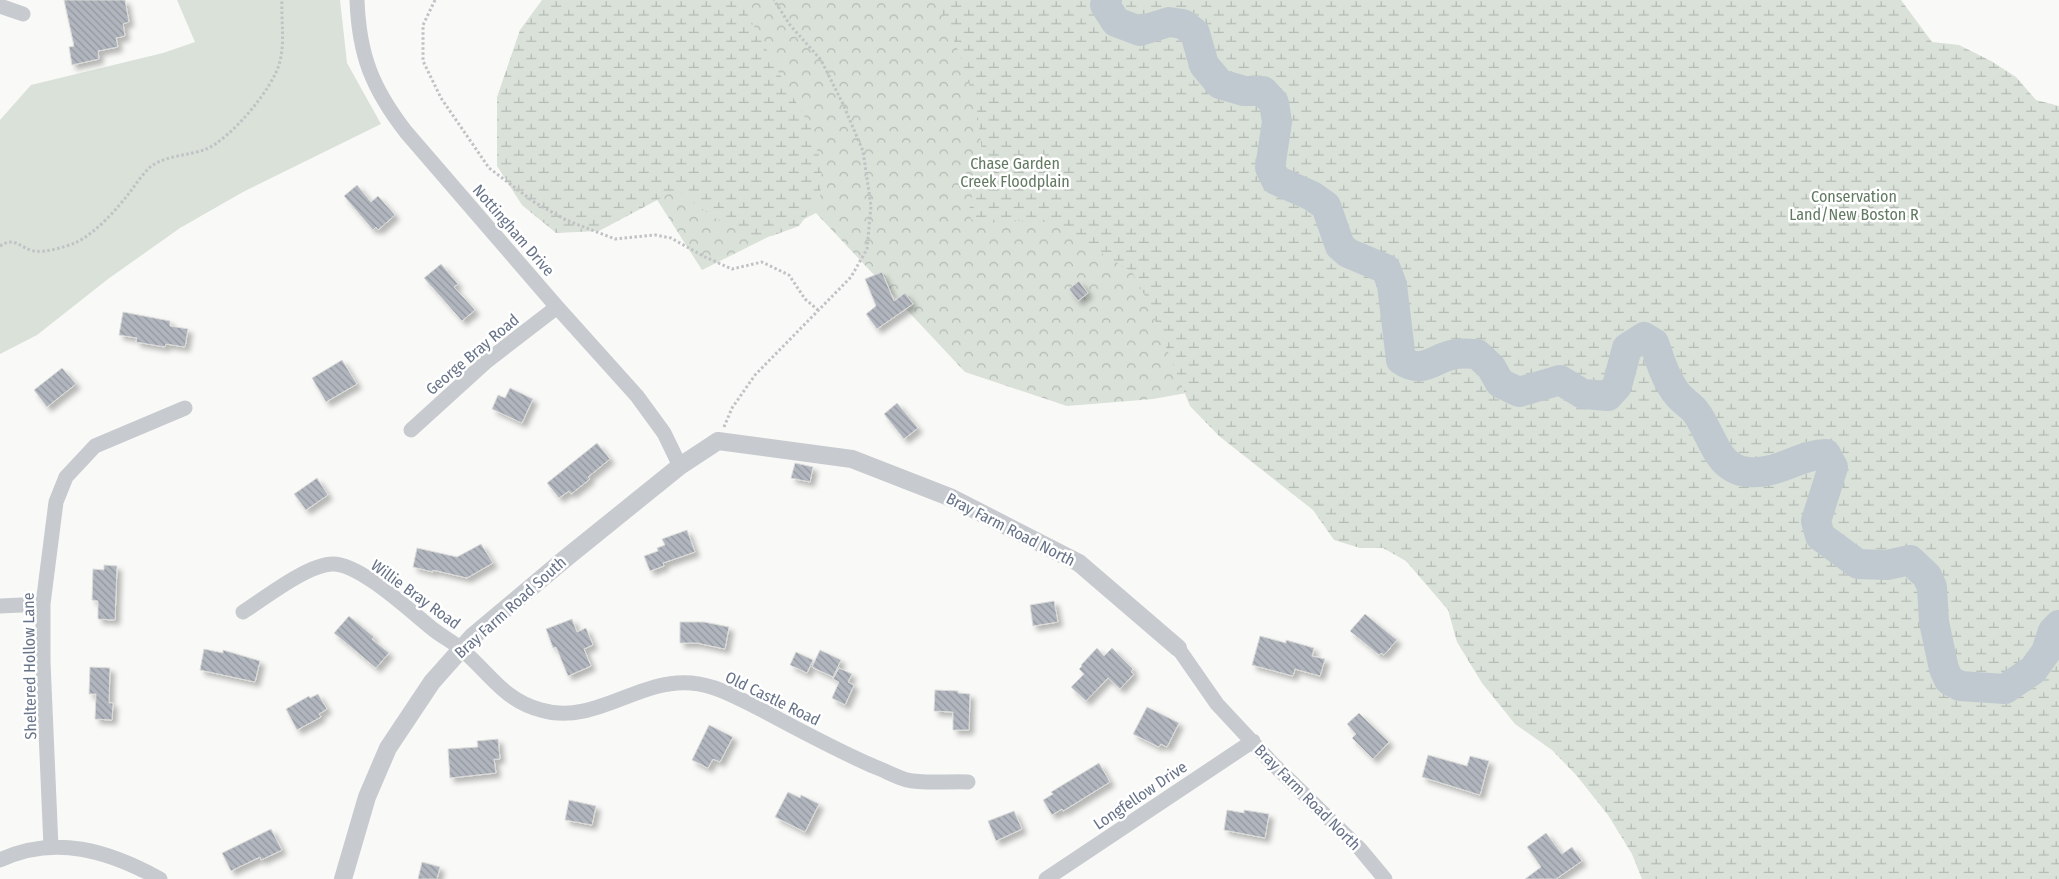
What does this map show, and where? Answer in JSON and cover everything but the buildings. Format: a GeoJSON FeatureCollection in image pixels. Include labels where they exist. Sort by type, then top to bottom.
{"type":"FeatureCollection","features":[{"type":"Feature","properties":{"kind":"street","name":"Nottingham Drive"},"geometry":{"type":"LineString","coordinates":[[357,0],[358,26],[364,55],[371,76],[389,109],[406,132],[557,307],[637,396],[664,433],[680,466]]}},
{"type":"Feature","properties":{"kind":"street"},"geometry":{"type":"LineString","coordinates":[[0,6],[23,14]]}},
{"type":"Feature","properties":{"kind":"street","name":"George Bray Road"},"geometry":{"type":"LineString","coordinates":[[411,430],[488,361],[557,307]]}},
{"type":"Feature","properties":{"kind":"street","name":"Sheltered Hollow Lane"},"geometry":{"type":"LineString","coordinates":[[52,847],[43,604],[56,502],[66,477],[95,446],[185,408]]}},
{"type":"Feature","properties":{"kind":"street","name":"Bray Farm Road South"},"geometry":{"type":"LineString","coordinates":[[343,879],[367,797],[388,748],[432,682],[472,637],[558,564],[680,466],[718,441]]}},
{"type":"Feature","properties":{"kind":"street","name":"Bray Farm Road North"},"geometry":{"type":"LineString","coordinates":[[718,441],[852,459],[952,498],[1079,563],[1178,648],[1218,704],[1272,763],[1360,849],[1386,879]]}},
{"type":"Feature","properties":{"kind":"street","name":"Willie Bray Road"},"geometry":{"type":"LineString","coordinates":[[244,612],[312,568],[333,564],[352,570],[370,579],[439,634],[461,649]]}},
{"type":"Feature","properties":{"kind":"street"},"geometry":{"type":"LineString","coordinates":[[0,606],[43,604]]}},
{"type":"Feature","properties":{"kind":"street","name":"Old Castle Road"},"geometry":{"type":"LineString","coordinates":[[461,649],[497,686],[519,701],[540,710],[562,714],[579,713],[644,690],[672,683],[692,683],[728,693],[849,756],[908,780],[968,782]]}},
{"type":"Feature","properties":{"kind":"street","name":"Longfellow Drive"},"geometry":{"type":"LineString","coordinates":[[1046,879],[1253,741]]}},
{"type":"Feature","properties":{"kind":"street"},"geometry":{"type":"LineString","coordinates":[[0,860],[29,850],[52,847],[80,848],[116,858],[160,879]]}},
{"type":"Feature","properties":{"kind":"path"},"geometry":{"type":"LineString","coordinates":[[0,246],[5,242],[13,241],[30,250],[44,252],[75,242],[91,233],[101,224],[151,166],[164,160],[207,149],[224,138],[251,110],[268,87],[278,69],[282,50],[282,0]]}},
{"type":"Feature","properties":{"kind":"path"},"geometry":{"type":"LineString","coordinates":[[435,0],[423,25],[423,61],[441,98],[489,168],[534,202],[566,220],[615,239],[655,235],[671,238],[705,257],[732,269],[762,262],[789,275],[805,299],[818,310]]}},
{"type":"Feature","properties":{"kind":"path"},"geometry":{"type":"LineString","coordinates":[[718,441],[732,408],[755,375],[851,277],[867,249],[871,206],[863,152],[843,104],[821,60],[790,25],[774,0]]}},
{"type":"Feature","properties":{"kind":"green space"},"geometry":{"type":"Polygon","coordinates":[[[177,0],[340,0],[347,63],[381,124],[243,192],[180,228],[108,279],[37,335],[0,354],[0,120],[31,85],[163,53],[195,42],[177,0]]]}},
{"type":"Feature","properties":{"kind":"green space"},"geometry":{"type":"Polygon","coordinates":[[[542,0],[740,0],[811,128],[822,167],[820,197],[799,226],[772,236],[752,237],[722,223],[676,190],[599,231],[556,233],[522,205],[497,166],[497,97],[520,30],[542,0]]]}},
{"type":"Feature","properties":{"kind":"green space","name":"Chase Garden Creek Floodplain"},"geometry":{"type":"Polygon","coordinates":[[[670,0],[1128,0],[1203,390],[1153,399],[1067,406],[965,372],[816,213],[702,270],[576,73],[670,0]]]}},
{"type":"Feature","properties":{"kind":"green space","name":"Conservation Land/New Boston R"},"geometry":{"type":"Polygon","coordinates":[[[937,0],[1901,0],[1932,42],[1959,45],[1991,61],[2016,77],[2036,100],[2059,106],[2059,879],[1642,879],[1632,854],[1608,815],[1577,776],[1552,750],[1515,724],[1482,683],[1457,642],[1448,610],[1406,561],[1383,548],[1360,548],[1334,540],[1313,510],[1219,436],[1190,406],[1146,298],[1132,272],[1051,222],[1005,220],[978,226],[968,215],[982,152],[977,109],[959,53],[937,0]]]}},
{"type":"Feature","properties":{"kind":"waterway"},"geometry":{"type":"LineString","coordinates":[[1107,0],[1105,5],[1116,22],[1140,31],[1169,22],[1183,24],[1195,33],[1204,65],[1220,84],[1244,91],[1263,91],[1274,103],[1277,122],[1270,168],[1276,180],[1312,196],[1326,206],[1340,246],[1348,253],[1386,269],[1392,285],[1401,360],[1416,366],[1423,366],[1449,355],[1477,354],[1491,367],[1500,383],[1519,392],[1560,380],[1583,394],[1608,396],[1617,386],[1627,348],[1644,337],[1654,343],[1670,383],[1678,395],[1695,411],[1715,448],[1728,464],[1748,472],[1759,472],[1768,471],[1816,455],[1826,454],[1833,467],[1816,521],[1820,536],[1858,564],[1887,565],[1910,560],[1927,576],[1932,587],[1934,622],[1944,669],[1949,680],[1960,686],[2005,689],[2033,670],[2046,652],[2053,631],[2059,625]]}}]}
